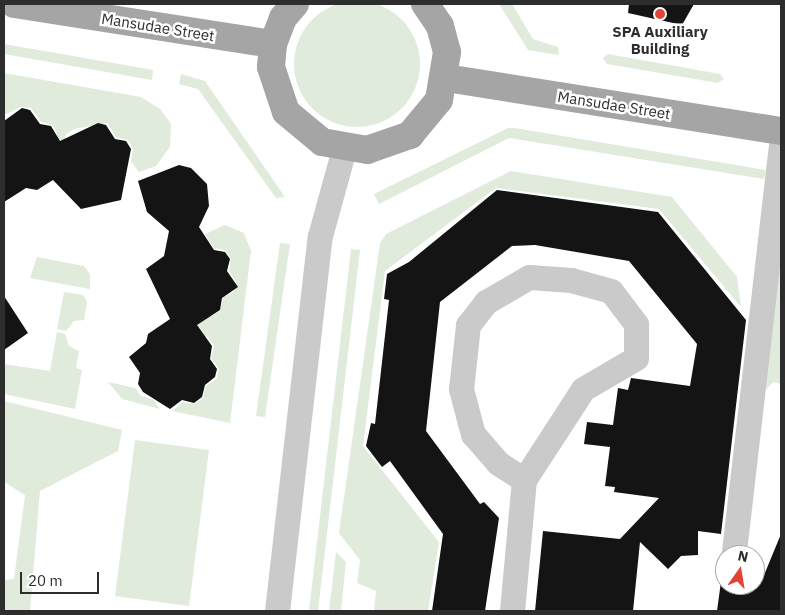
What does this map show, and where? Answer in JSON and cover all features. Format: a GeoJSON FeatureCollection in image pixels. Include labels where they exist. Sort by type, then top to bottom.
{"type":"FeatureCollection","features":[{"type":"Feature","properties":{"kind":"main road","name":"Mansudae Street"},"geometry":{"type":"LineString","coordinates":[[14,4],[273,44]]}},
{"type":"Feature","properties":{"kind":"main road"},"geometry":{"type":"LineString","coordinates":[[295,4],[273,44],[275,91],[286,112],[322,142],[344,149],[390,145],[410,135],[439,100],[446,78],[447,52],[439,15],[425,4]]}},
{"type":"Feature","properties":{"kind":"main road","name":"Mansudae Street"},"geometry":{"type":"LineString","coordinates":[[446,78],[781,131]]}},
{"type":"Feature","properties":{"kind":"street"},"geometry":{"type":"LineString","coordinates":[[735,545],[781,146]]}},
{"type":"Feature","properties":{"kind":"street"},"geometry":{"type":"LineString","coordinates":[[277,611],[320,236],[344,149]]}},
{"type":"Feature","properties":{"kind":"street"},"geometry":{"type":"LineString","coordinates":[[512,611],[524,480],[582,390],[636,358],[636,324],[611,291],[571,280],[529,276],[486,302],[468,325],[461,389],[473,434],[498,463],[524,480]]}},
{"type":"Feature","properties":{"kind":"green space"},"geometry":{"type":"Polygon","coordinates":[[[357,1],[381,6],[402,19],[415,40],[420,64],[415,88],[402,109],[381,122],[357,127],[333,122],[312,109],[299,88],[294,64],[299,40],[312,19],[333,6],[357,1]]]}},
{"type":"Feature","properties":{"kind":"green space"},"geometry":{"type":"Polygon","coordinates":[[[499,4],[512,4],[533,39],[558,47],[559,55],[528,50],[499,4]]]}},
{"type":"Feature","properties":{"kind":"green space"},"geometry":{"type":"Polygon","coordinates":[[[4,44],[153,70],[152,80],[4,54],[4,44]]]}},
{"type":"Feature","properties":{"kind":"green space"},"geometry":{"type":"Polygon","coordinates":[[[608,54],[720,74],[724,79],[718,83],[607,64],[603,58],[608,54]]]}},
{"type":"Feature","properties":{"kind":"green space"},"geometry":{"type":"Polygon","coordinates":[[[4,73],[141,97],[160,109],[171,124],[170,147],[156,166],[139,172],[131,161],[133,149],[128,140],[116,137],[107,123],[74,129],[66,134],[63,145],[55,146],[57,133],[52,125],[41,122],[31,108],[21,107],[4,115],[4,73]]]}},
{"type":"Feature","properties":{"kind":"green space"},"geometry":{"type":"Polygon","coordinates":[[[181,74],[205,81],[285,197],[276,198],[198,89],[179,84],[181,74]]]}},
{"type":"Feature","properties":{"kind":"green space"},"geometry":{"type":"Polygon","coordinates":[[[508,128],[766,170],[764,179],[509,138],[379,204],[374,194],[508,128]]]}},
{"type":"Feature","properties":{"kind":"green space"},"geometry":{"type":"Polygon","coordinates":[[[511,171],[672,197],[737,277],[741,307],[659,209],[496,188],[385,271],[363,446],[439,542],[428,611],[374,611],[376,591],[357,583],[360,560],[339,533],[380,243],[386,234],[511,171]]]}},
{"type":"Feature","properties":{"kind":"green space"},"geometry":{"type":"Polygon","coordinates":[[[781,206],[781,384],[773,382],[759,397],[781,206]]]}},
{"type":"Feature","properties":{"kind":"green space"},"geometry":{"type":"Polygon","coordinates":[[[225,225],[244,233],[251,251],[230,423],[172,411],[183,402],[194,404],[203,398],[206,386],[217,378],[219,369],[211,358],[214,346],[208,337],[197,335],[189,322],[200,314],[212,316],[220,311],[223,298],[234,291],[236,282],[229,271],[231,259],[225,250],[214,248],[205,234],[225,225]]]}},
{"type":"Feature","properties":{"kind":"green space"},"geometry":{"type":"Polygon","coordinates":[[[280,243],[290,244],[265,417],[256,416],[280,243]]]}},
{"type":"Feature","properties":{"kind":"green space"},"geometry":{"type":"Polygon","coordinates":[[[351,249],[360,250],[318,611],[309,611],[351,249]]]}},
{"type":"Feature","properties":{"kind":"green space"},"geometry":{"type":"Polygon","coordinates":[[[37,257],[84,266],[90,274],[90,289],[30,278],[37,257]]]}},
{"type":"Feature","properties":{"kind":"green space"},"geometry":{"type":"Polygon","coordinates":[[[64,292],[83,295],[87,302],[84,320],[74,321],[66,331],[57,329],[64,292]]]}},
{"type":"Feature","properties":{"kind":"green space"},"geometry":{"type":"Polygon","coordinates":[[[57,332],[65,334],[69,346],[79,351],[76,368],[82,370],[75,409],[4,394],[4,364],[50,371],[57,332]]]}},
{"type":"Feature","properties":{"kind":"green space"},"geometry":{"type":"Polygon","coordinates":[[[108,382],[135,388],[141,396],[153,399],[160,409],[122,399],[108,382]]]}},
{"type":"Feature","properties":{"kind":"green space"},"geometry":{"type":"Polygon","coordinates":[[[4,401],[122,430],[118,451],[40,491],[30,611],[4,611],[4,580],[14,579],[25,495],[4,482],[4,401]]]}},
{"type":"Feature","properties":{"kind":"green space"},"geometry":{"type":"Polygon","coordinates":[[[135,440],[209,450],[189,606],[115,596],[135,440]]]}},
{"type":"Feature","properties":{"kind":"green space"},"geometry":{"type":"Polygon","coordinates":[[[336,552],[346,562],[341,611],[329,611],[336,552]]]}},
{"type":"Feature","properties":{"kind":"building","name":"SPA Auxiliary Building"},"geometry":{"type":"Polygon","coordinates":[[[629,4],[694,4],[682,25],[628,13],[629,4]]]}},
{"type":"Feature","properties":{"kind":"building"},"geometry":{"type":"Polygon","coordinates":[[[22,108],[30,110],[40,124],[51,126],[60,141],[98,123],[106,125],[115,139],[126,141],[131,149],[121,200],[81,209],[53,180],[37,190],[26,188],[4,202],[4,121],[22,108]]]}},
{"type":"Feature","properties":{"kind":"building"},"geometry":{"type":"Polygon","coordinates":[[[179,165],[191,168],[207,184],[209,206],[199,227],[214,250],[225,252],[230,259],[227,271],[238,287],[222,298],[220,310],[197,325],[212,346],[210,359],[217,369],[215,377],[205,385],[202,397],[194,403],[182,400],[170,409],[143,392],[138,384],[140,373],[129,357],[146,343],[148,334],[170,319],[146,269],[164,256],[169,231],[147,212],[138,181],[179,165]]]}},
{"type":"Feature","properties":{"kind":"building"},"geometry":{"type":"Polygon","coordinates":[[[497,190],[658,212],[746,320],[721,534],[698,531],[698,555],[681,556],[668,569],[640,542],[633,611],[535,611],[543,531],[620,539],[659,498],[614,492],[615,487],[605,486],[610,447],[584,444],[587,422],[613,425],[618,388],[628,390],[631,378],[690,386],[697,344],[629,261],[535,245],[512,246],[440,302],[426,431],[480,504],[484,502],[499,518],[485,611],[432,611],[443,534],[390,461],[382,467],[366,446],[371,423],[375,424],[389,300],[384,299],[387,274],[409,262],[497,190]]]}},
{"type":"Feature","properties":{"kind":"building"},"geometry":{"type":"Polygon","coordinates":[[[4,296],[28,333],[4,350],[4,296]]]}},
{"type":"Feature","properties":{"kind":"building"},"geometry":{"type":"Polygon","coordinates":[[[781,534],[781,611],[717,611],[719,595],[765,595],[765,573],[781,534]]]}},
{"type":"Feature","properties":{"kind":"place","name":"SPA Auxiliary Building"},"geometry":{"type":"Point","coordinates":[660,14]}}]}
